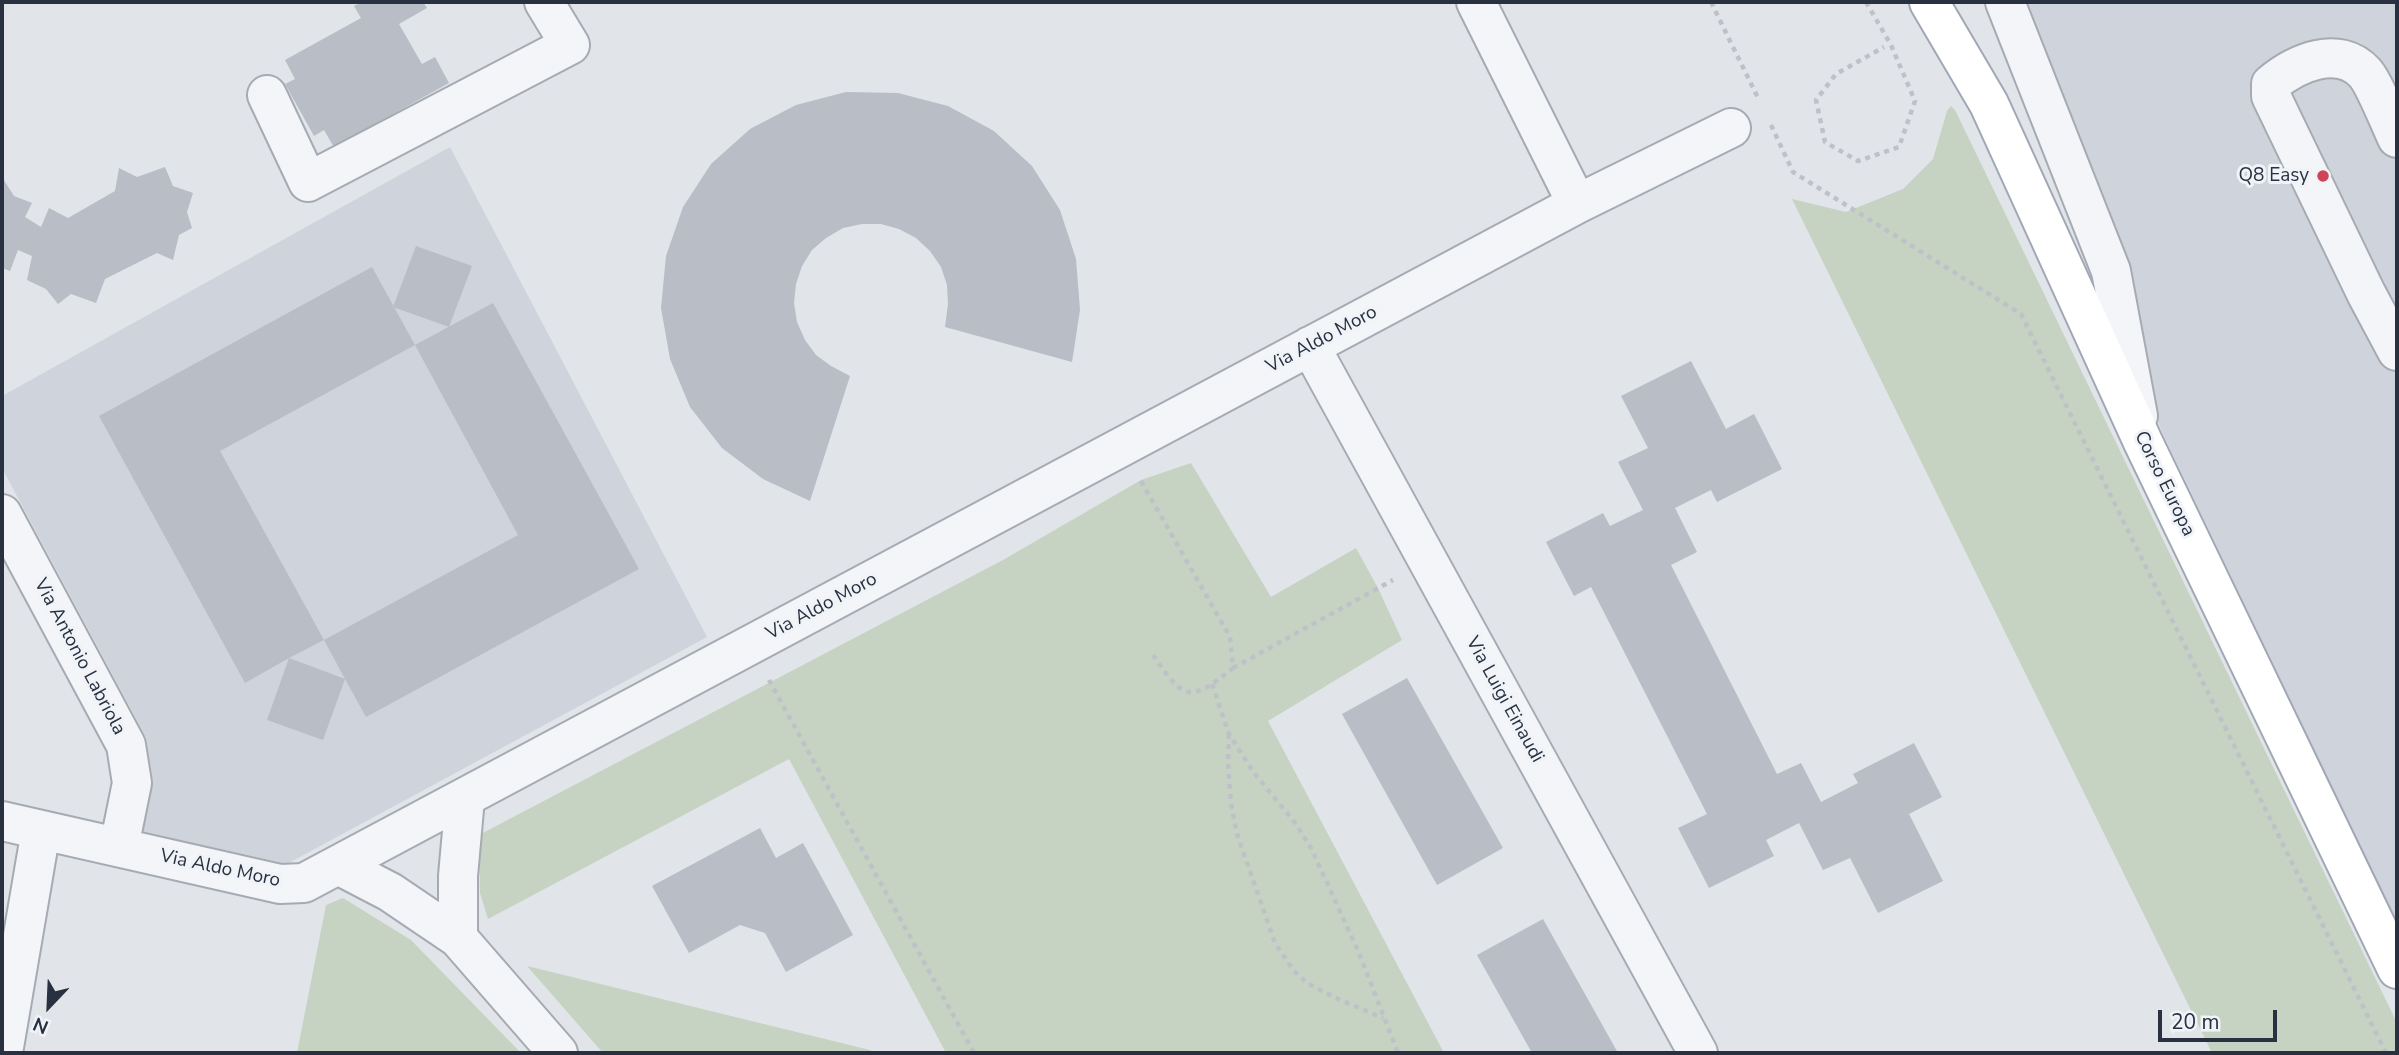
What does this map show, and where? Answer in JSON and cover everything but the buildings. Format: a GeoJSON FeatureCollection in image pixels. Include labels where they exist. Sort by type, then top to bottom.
{"type":"FeatureCollection","features":[{"type":"Feature","properties":{"kind":"main road","name":"Corso Europa"},"geometry":{"type":"LineString","coordinates":[[1929,2],[1989,104],[2143,442],[2397,969]]}},
{"type":"Feature","properties":{"kind":"street"},"geometry":{"type":"LineString","coordinates":[[267,95],[308,182],[570,45],[544,2]]}},
{"type":"Feature","properties":{"kind":"street"},"geometry":{"type":"LineString","coordinates":[[1476,2],[1577,204]]}},
{"type":"Feature","properties":{"kind":"street"},"geometry":{"type":"LineString","coordinates":[[2004,2],[2111,271],[2143,442]]}},
{"type":"Feature","properties":{"kind":"street"},"geometry":{"type":"LineString","coordinates":[[2397,138],[2366,73],[2348,61],[2328,56],[2284,73],[2271,84],[2277,108],[2366,293],[2397,351]]}},
{"type":"Feature","properties":{"kind":"street","name":"Via Aldo Moro"},"geometry":{"type":"LineString","coordinates":[[2,821],[280,884],[304,883],[1577,204],[1731,128]]}},
{"type":"Feature","properties":{"kind":"street","name":"Via Luigi Einaudi"},"geometry":{"type":"LineString","coordinates":[[1310,346],[1698,1053]]}},
{"type":"Feature","properties":{"kind":"street","name":"Via Antonio Labriola"},"geometry":{"type":"LineString","coordinates":[[2,514],[126,745],[132,783],[119,847]]}},
{"type":"Feature","properties":{"kind":"street"},"geometry":{"type":"LineString","coordinates":[[458,938],[458,876],[465,798]]}},
{"type":"Feature","properties":{"kind":"street"},"geometry":{"type":"LineString","coordinates":[[3,1053],[41,830]]}},
{"type":"Feature","properties":{"kind":"street"},"geometry":{"type":"LineString","coordinates":[[338,865],[390,892],[458,938],[558,1053]]}},
{"type":"Feature","properties":{"kind":"path"},"geometry":{"type":"LineString","coordinates":[[1710,2],[1760,101]]}},
{"type":"Feature","properties":{"kind":"path"},"geometry":{"type":"LineString","coordinates":[[1866,2],[1891,45],[1915,101],[1899,147],[1858,162],[1825,142],[1816,100],[1836,74],[1884,47]]}},
{"type":"Feature","properties":{"kind":"path"},"geometry":{"type":"LineString","coordinates":[[1770,122],[1793,172],[2021,314],[2386,1053]]}},
{"type":"Feature","properties":{"kind":"path"},"geometry":{"type":"LineString","coordinates":[[1122,446],[1230,637],[1233,668]]}},
{"type":"Feature","properties":{"kind":"path"},"geometry":{"type":"LineString","coordinates":[[1153,655],[1173,685],[1184,693],[1198,693],[1233,668],[1428,562]]}},
{"type":"Feature","properties":{"kind":"path"},"geometry":{"type":"LineString","coordinates":[[748,646],[783,703],[974,1053]]}},
{"type":"Feature","properties":{"kind":"path"},"geometry":{"type":"LineString","coordinates":[[1212,684],[1229,734],[1254,773],[1296,824],[1312,850],[1359,953],[1398,1053]]}},
{"type":"Feature","properties":{"kind":"path"},"geometry":{"type":"LineString","coordinates":[[1229,734],[1231,804],[1237,834],[1275,943],[1294,971],[1307,983],[1384,1018]]}},
{"type":"Feature","properties":{"kind":"shaded area"},"geometry":{"type":"Polygon","coordinates":[[[2010,2],[2397,2],[2397,923],[2163,434],[2010,2]]]}},
{"type":"Feature","properties":{"kind":"shaded area"},"geometry":{"type":"Polygon","coordinates":[[[450,147],[707,637],[287,864],[142,832],[153,783],[146,737],[2,468],[2,396],[450,147]]]}},
{"type":"Feature","properties":{"kind":"green space"},"geometry":{"type":"Polygon","coordinates":[[[1951,106],[2397,1023],[2397,1053],[2212,1053],[1792,199],[1846,212],[1903,189],[1933,159],[1947,111],[1951,106]]]}},
{"type":"Feature","properties":{"kind":"green space"},"geometry":{"type":"Polygon","coordinates":[[[1191,463],[1271,597],[1356,548],[1402,640],[1268,721],[1444,1053],[946,1053],[789,759],[488,919],[480,893],[479,835],[1003,560],[1141,480],[1191,463]]]}},
{"type":"Feature","properties":{"kind":"green space"},"geometry":{"type":"Polygon","coordinates":[[[343,898],[411,940],[521,1053],[297,1053],[326,905],[343,898]]]}},
{"type":"Feature","properties":{"kind":"green space"},"geometry":{"type":"Polygon","coordinates":[[[527,966],[870,1050],[872,1053],[603,1053],[527,966]]]}},
{"type":"Feature","properties":{"kind":"place","name":"Q8 Easy"},"geometry":{"type":"Point","coordinates":[2323,176]}}]}
